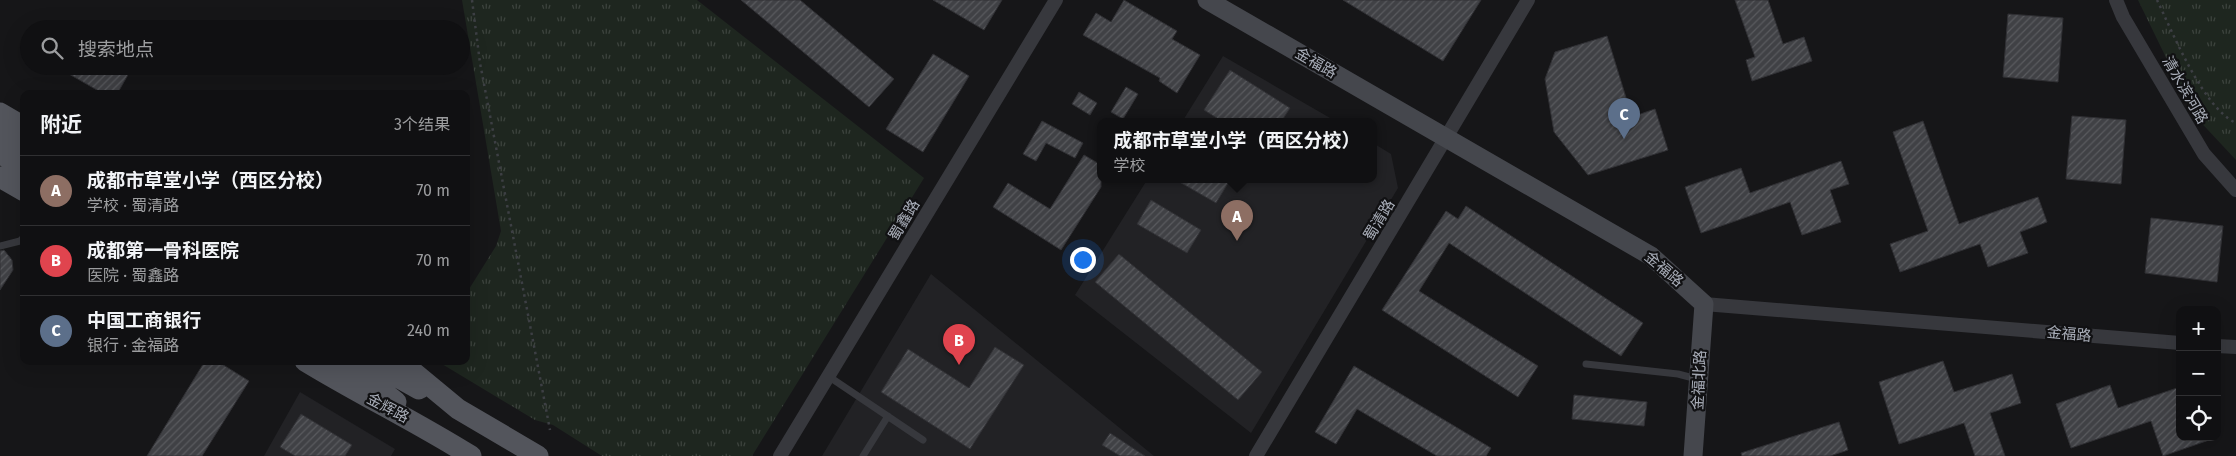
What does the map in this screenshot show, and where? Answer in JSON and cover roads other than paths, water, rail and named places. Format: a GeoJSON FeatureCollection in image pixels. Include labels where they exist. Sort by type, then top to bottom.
{"type":"FeatureCollection","features":[{"type":"Feature","properties":{"kind":"main road"},"geometry":{"type":"LineString","coordinates":[[0,113],[20,126]]}},
{"type":"Feature","properties":{"kind":"main road"},"geometry":{"type":"LineString","coordinates":[[0,132],[20,144]]}},
{"type":"Feature","properties":{"kind":"main road"},"geometry":{"type":"LineString","coordinates":[[0,153],[20,166]]}},
{"type":"Feature","properties":{"kind":"main road"},"geometry":{"type":"LineString","coordinates":[[0,177],[20,190]]}},
{"type":"Feature","properties":{"kind":"main road","name":"金辉路"},"geometry":{"type":"LineString","coordinates":[[312,365],[351,389],[433,432],[471,456]]}},
{"type":"Feature","properties":{"kind":"main road"},"geometry":{"type":"LineString","coordinates":[[365,365],[378,367],[458,409],[538,456]]}},
{"type":"Feature","properties":{"kind":"main road"},"geometry":{"type":"LineString","coordinates":[[378,367],[433,432]]}},
{"type":"Feature","properties":{"kind":"street","name":"蜀鑫路"},"geometry":{"type":"LineString","coordinates":[[780,456],[1056,0]]}},
{"type":"Feature","properties":{"kind":"street","name":"金福路"},"geometry":{"type":"LineString","coordinates":[[1207,0],[1651,256],[1704,304],[2176,343]]}},
{"type":"Feature","properties":{"kind":"street","name":"蜀清路"},"geometry":{"type":"LineString","coordinates":[[1256,456],[1528,0]]}},
{"type":"Feature","properties":{"kind":"street","name":"清水滨河路"},"geometry":{"type":"LineString","coordinates":[[2116,0],[2123,18],[2204,154],[2236,190]]}},
{"type":"Feature","properties":{"kind":"street","name":"金福北路"},"geometry":{"type":"LineString","coordinates":[[1693,456],[1704,304]]}},
{"type":"Feature","properties":{"kind":"street"},"geometry":{"type":"LineString","coordinates":[[2221,346],[2236,347]]}},
{"type":"Feature","properties":{"kind":"lane"},"geometry":{"type":"LineString","coordinates":[[0,246],[20,242]]}},
{"type":"Feature","properties":{"kind":"lane"},"geometry":{"type":"LineString","coordinates":[[1586,364],[1678,374],[1700,380]]}},
{"type":"Feature","properties":{"kind":"lane"},"geometry":{"type":"LineString","coordinates":[[828,376],[923,440]]}},
{"type":"Feature","properties":{"kind":"lane"},"geometry":{"type":"LineString","coordinates":[[863,456],[888,416]]}},
{"type":"Feature","properties":{"kind":"place","name":"中国工商银行"},"geometry":{"type":"Point","coordinates":[1624,139]}},
{"type":"Feature","properties":{"kind":"place","name":"成都市草堂小学（西区分校）"},"geometry":{"type":"Point","coordinates":[1237,241]}},
{"type":"Feature","properties":{"kind":"place","name":"成都第一骨科医院"},"geometry":{"type":"Point","coordinates":[959,365]}}]}
